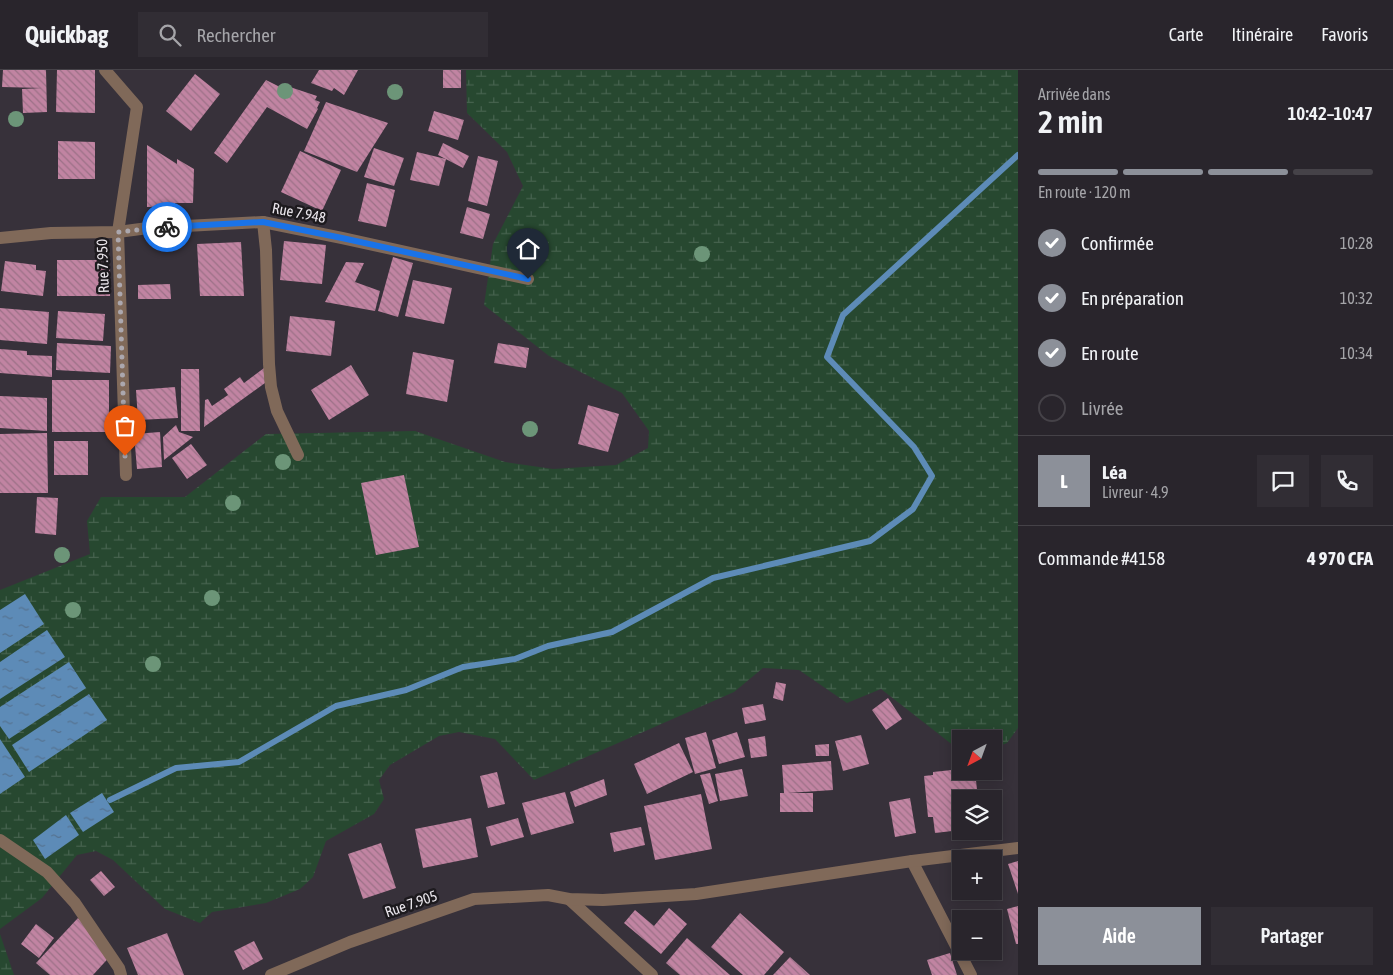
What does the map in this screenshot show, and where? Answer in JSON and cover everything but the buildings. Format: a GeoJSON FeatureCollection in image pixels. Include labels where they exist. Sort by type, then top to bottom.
{"type":"FeatureCollection","features":[{"type":"Feature","properties":{"kind":"street","name":"Rue 7.950"},"geometry":{"type":"LineString","coordinates":[[105,70],[137,107],[118,232],[126,475]]}},
{"type":"Feature","properties":{"kind":"street","name":"Rue 7.948"},"geometry":{"type":"LineString","coordinates":[[0,238],[51,233],[118,232],[148,228],[263,222],[528,279]]}},
{"type":"Feature","properties":{"kind":"street"},"geometry":{"type":"LineString","coordinates":[[263,222],[266,250],[271,387],[277,411],[298,455]]}},
{"type":"Feature","properties":{"kind":"street"},"geometry":{"type":"LineString","coordinates":[[0,840],[47,872],[74,903],[119,968],[121,975]]}},
{"type":"Feature","properties":{"kind":"street","name":"Rue 7.905"},"geometry":{"type":"LineString","coordinates":[[271,975],[350,942],[474,899],[548,894],[569,899],[603,900],[696,894],[912,861],[1018,848]]}},
{"type":"Feature","properties":{"kind":"street"},"geometry":{"type":"LineString","coordinates":[[912,861],[971,975]]}},
{"type":"Feature","properties":{"kind":"street"},"geometry":{"type":"LineString","coordinates":[[569,899],[652,975]]}},
{"type":"Feature","properties":{"kind":"green space"},"geometry":{"type":"Polygon","coordinates":[[[466,70],[1018,70],[1018,728],[1007,743],[1002,745],[1002,730],[952,730],[952,744],[881,689],[847,703],[799,670],[763,668],[734,692],[534,780],[495,739],[459,732],[439,736],[390,765],[379,780],[384,799],[374,814],[326,841],[313,877],[300,889],[266,903],[212,912],[200,923],[165,909],[113,860],[96,851],[77,855],[42,898],[0,929],[0,590],[90,554],[87,521],[101,497],[185,497],[266,434],[415,431],[505,462],[553,469],[616,465],[648,448],[649,431],[622,393],[549,356],[484,305],[493,244],[523,186],[507,152],[467,113],[466,70]]]}},
{"type":"Feature","properties":{"kind":"green space"},"geometry":{"type":"Polygon","coordinates":[[[0,934],[14,975],[0,975],[0,934]]]}},
{"type":"Feature","properties":{"kind":"water"},"geometry":{"type":"Polygon","coordinates":[[[25,594],[44,624],[0,653],[0,610],[25,594]]]}},
{"type":"Feature","properties":{"kind":"water"},"geometry":{"type":"Polygon","coordinates":[[[47,630],[65,657],[0,699],[0,662],[47,630]]]}},
{"type":"Feature","properties":{"kind":"water"},"geometry":{"type":"Polygon","coordinates":[[[69,662],[86,688],[9,739],[0,726],[0,707],[69,662]]]}},
{"type":"Feature","properties":{"kind":"water"},"geometry":{"type":"Polygon","coordinates":[[[89,694],[107,720],[29,772],[12,745],[89,694]]]}},
{"type":"Feature","properties":{"kind":"water"},"geometry":{"type":"Polygon","coordinates":[[[0,739],[25,777],[0,794],[0,739]]]}},
{"type":"Feature","properties":{"kind":"water"},"geometry":{"type":"Polygon","coordinates":[[[102,793],[114,812],[83,832],[70,813],[102,793]]]}},
{"type":"Feature","properties":{"kind":"water"},"geometry":{"type":"Polygon","coordinates":[[[66,815],[79,835],[45,859],[33,840],[66,815]]]}},
{"type":"Feature","properties":{"kind":"waterway"},"geometry":{"type":"LineString","coordinates":[[110,800],[176,768],[239,762],[336,706],[406,690],[463,667],[515,659],[548,646],[612,632],[713,578],[870,541],[913,509],[932,476],[914,447],[827,357],[843,315],[1018,155]]}},
{"type":"Feature","properties":{"kind":"way so far"},"geometry":{"type":"LineString","coordinates":[[125,456],[118,232],[167,227]]}},
{"type":"Feature","properties":{"kind":"route"},"geometry":{"type":"LineString","coordinates":[[167,227],[263,222],[528,279]]}}]}
